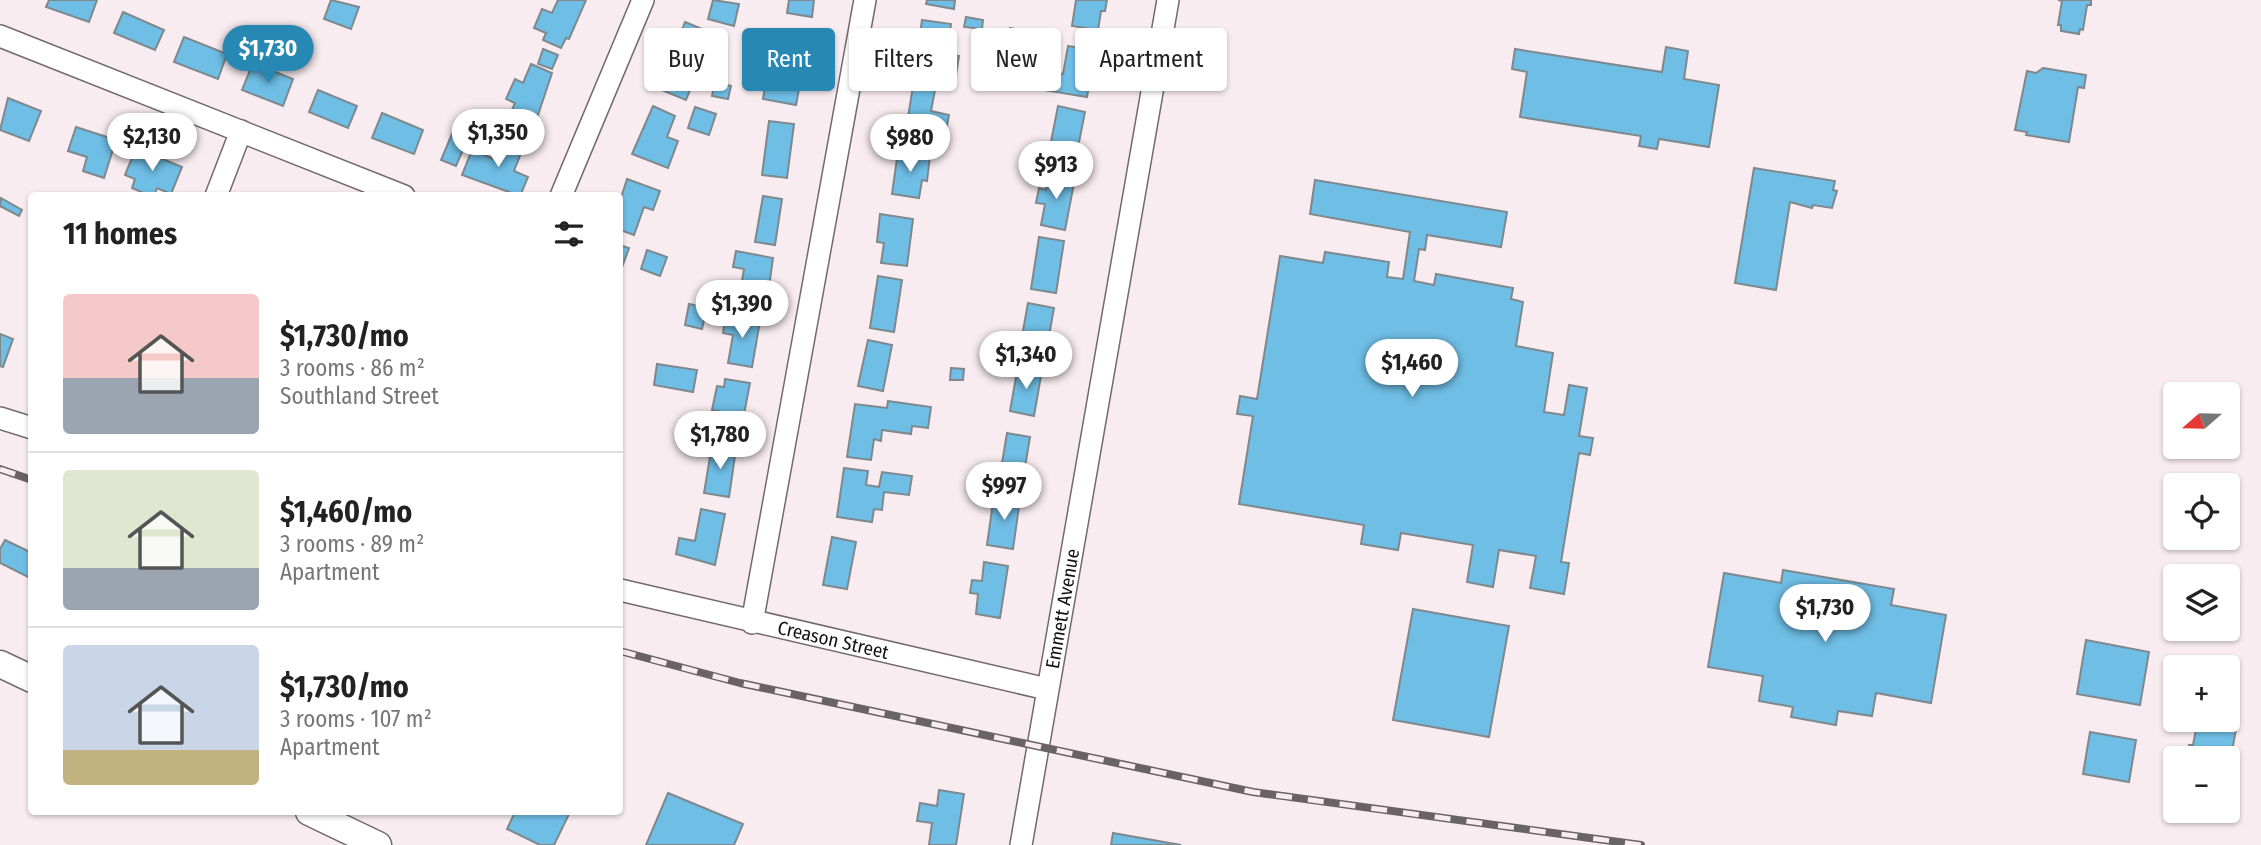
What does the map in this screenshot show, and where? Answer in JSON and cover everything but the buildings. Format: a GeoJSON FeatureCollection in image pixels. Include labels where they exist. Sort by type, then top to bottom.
{"type":"FeatureCollection","features":[{"type":"Feature","properties":{"kind":"main road"},"geometry":{"type":"LineString","coordinates":[[0,664],[28,677]]}},
{"type":"Feature","properties":{"kind":"main road"},"geometry":{"type":"LineString","coordinates":[[315,815],[378,845]]}},
{"type":"Feature","properties":{"kind":"street"},"geometry":{"type":"LineString","coordinates":[[563,192],[643,0]]}},
{"type":"Feature","properties":{"kind":"street"},"geometry":{"type":"LineString","coordinates":[[752,623],[865,0]]}},
{"type":"Feature","properties":{"kind":"street","name":"Emmett Avenue"},"geometry":{"type":"LineString","coordinates":[[1021,845],[1168,0]]}},
{"type":"Feature","properties":{"kind":"street"},"geometry":{"type":"LineString","coordinates":[[0,36],[394,192]]}},
{"type":"Feature","properties":{"kind":"street"},"geometry":{"type":"LineString","coordinates":[[217,192],[240,131]]}},
{"type":"Feature","properties":{"kind":"street"},"geometry":{"type":"LineString","coordinates":[[0,418],[28,427]]}},
{"type":"Feature","properties":{"kind":"street","name":"Creason Street"},"geometry":{"type":"LineString","coordinates":[[623,591],[1047,690]]}},
{"type":"Feature","properties":{"kind":"railway"},"geometry":{"type":"LineString","coordinates":[[0,469],[28,479]]}},
{"type":"Feature","properties":{"kind":"railway"},"geometry":{"type":"LineString","coordinates":[[623,652],[740,683],[1253,792],[1641,845]]}}]}
